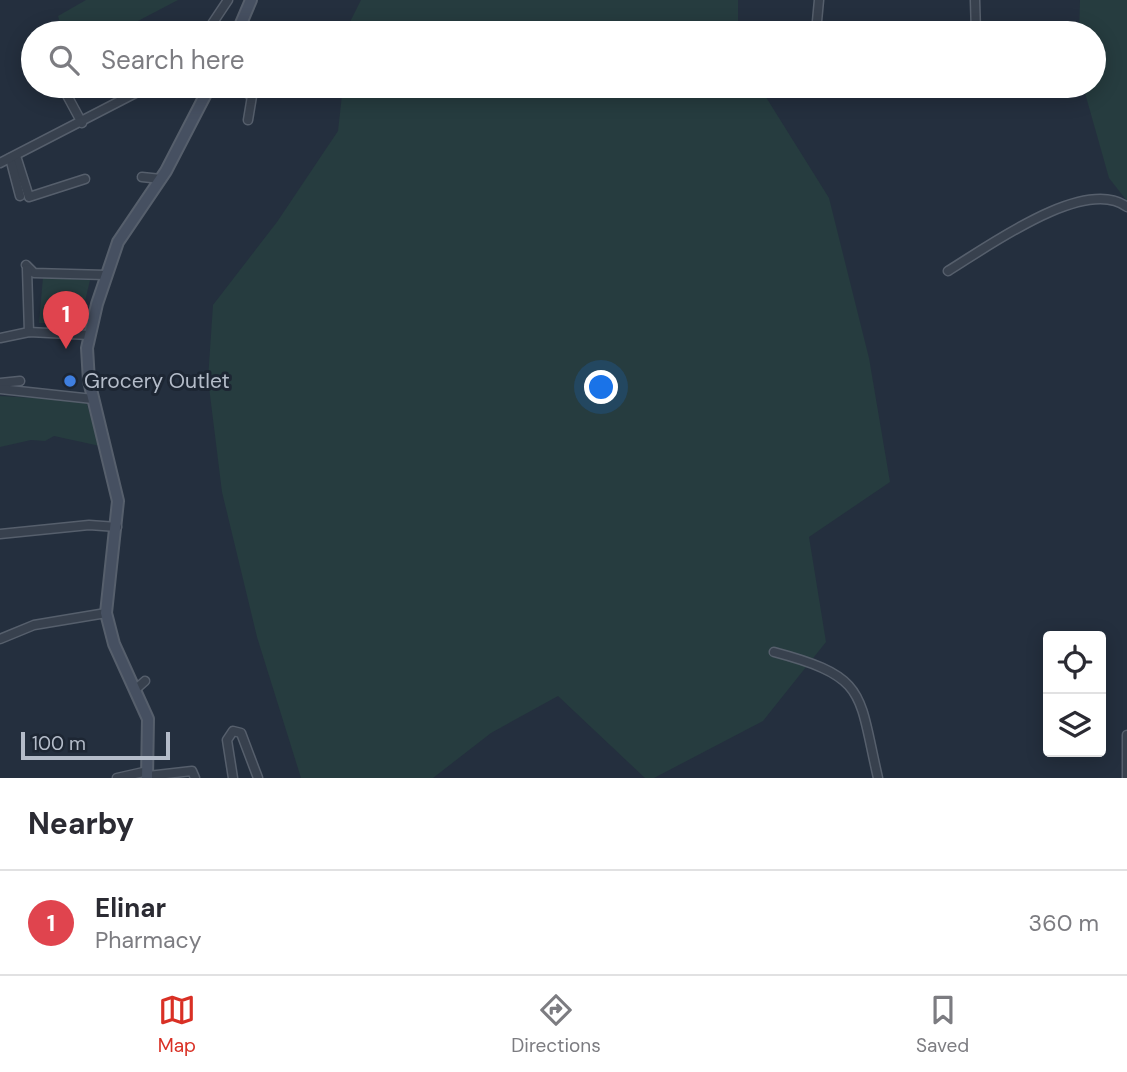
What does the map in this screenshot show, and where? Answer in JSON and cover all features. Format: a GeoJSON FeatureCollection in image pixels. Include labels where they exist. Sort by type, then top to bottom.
{"type":"FeatureCollection","features":[{"type":"Feature","properties":{"kind":"main road"},"geometry":{"type":"LineString","coordinates":[[242,21],[251,0]]}},
{"type":"Feature","properties":{"kind":"main road"},"geometry":{"type":"LineString","coordinates":[[147,775],[150,734],[136,689],[114,644],[106,613],[105,596],[117,527],[117,491],[93,399],[87,365],[89,335],[118,242],[161,179],[204,98]]}},
{"type":"Feature","properties":{"kind":"street"},"geometry":{"type":"LineString","coordinates":[[214,21],[228,0]]}},
{"type":"Feature","properties":{"kind":"street"},"geometry":{"type":"LineString","coordinates":[[817,21],[819,0]]}},
{"type":"Feature","properties":{"kind":"street"},"geometry":{"type":"LineString","coordinates":[[975,0],[976,21]]}},
{"type":"Feature","properties":{"kind":"street"},"geometry":{"type":"LineString","coordinates":[[68,98],[82,123]]}},
{"type":"Feature","properties":{"kind":"street"},"geometry":{"type":"LineString","coordinates":[[0,163],[127,98]]}},
{"type":"Feature","properties":{"kind":"street"},"geometry":{"type":"LineString","coordinates":[[248,120],[253,98]]}},
{"type":"Feature","properties":{"kind":"street"},"geometry":{"type":"LineString","coordinates":[[13,157],[29,197],[85,179]]}},
{"type":"Feature","properties":{"kind":"street"},"geometry":{"type":"LineString","coordinates":[[13,157],[20,197]]}},
{"type":"Feature","properties":{"kind":"street"},"geometry":{"type":"LineString","coordinates":[[142,177],[161,179]]}},
{"type":"Feature","properties":{"kind":"street"},"geometry":{"type":"LineString","coordinates":[[948,271],[1047,212],[1075,202],[1113,198],[1127,207]]}},
{"type":"Feature","properties":{"kind":"street"},"geometry":{"type":"LineString","coordinates":[[29,332],[27,267],[34,273],[106,275]]}},
{"type":"Feature","properties":{"kind":"street"},"geometry":{"type":"LineString","coordinates":[[0,338],[29,332],[89,335]]}},
{"type":"Feature","properties":{"kind":"street"},"geometry":{"type":"LineString","coordinates":[[0,383],[20,381]]}},
{"type":"Feature","properties":{"kind":"street"},"geometry":{"type":"LineString","coordinates":[[0,389],[93,399]]}},
{"type":"Feature","properties":{"kind":"street"},"geometry":{"type":"LineString","coordinates":[[0,534],[89,526],[117,527]]}},
{"type":"Feature","properties":{"kind":"street"},"geometry":{"type":"LineString","coordinates":[[0,639],[34,625],[106,613]]}},
{"type":"Feature","properties":{"kind":"street"},"geometry":{"type":"LineString","coordinates":[[774,652],[818,665],[839,674],[845,681],[864,709],[878,778]]}},
{"type":"Feature","properties":{"kind":"street"},"geometry":{"type":"LineString","coordinates":[[136,689],[145,681]]}},
{"type":"Feature","properties":{"kind":"street"},"geometry":{"type":"LineString","coordinates":[[233,778],[227,740],[233,731],[241,733],[258,778]]}},
{"type":"Feature","properties":{"kind":"street"},"geometry":{"type":"LineString","coordinates":[[1127,734],[1127,778]]}},
{"type":"Feature","properties":{"kind":"street"},"geometry":{"type":"LineString","coordinates":[[117,778],[192,771],[195,778]]}},
{"type":"Feature","properties":{"kind":"green space"},"geometry":{"type":"Polygon","coordinates":[[[86,0],[178,0],[138,21],[59,21],[58,16],[86,0]]]}},
{"type":"Feature","properties":{"kind":"green space"},"geometry":{"type":"Polygon","coordinates":[[[361,0],[738,0],[738,21],[351,20],[361,0]]]}},
{"type":"Feature","properties":{"kind":"green space"},"geometry":{"type":"Polygon","coordinates":[[[1080,0],[1127,0],[1127,201],[1109,178],[1086,98],[1106,98],[1106,21],[1079,21],[1080,0]]]}},
{"type":"Feature","properties":{"kind":"green space"},"geometry":{"type":"Polygon","coordinates":[[[342,98],[766,98],[829,198],[869,358],[890,482],[809,537],[826,642],[763,721],[654,778],[645,778],[558,696],[491,733],[433,778],[301,778],[257,637],[222,492],[208,379],[213,305],[277,222],[338,131],[342,98]]]}},
{"type":"Feature","properties":{"kind":"green space"},"geometry":{"type":"Polygon","coordinates":[[[43,277],[90,280],[80,323],[39,323],[43,277]]]}},
{"type":"Feature","properties":{"kind":"green space"},"geometry":{"type":"Polygon","coordinates":[[[0,396],[86,401],[100,446],[54,436],[45,441],[31,440],[0,447],[0,396]]]}},
{"type":"Feature","properties":{"kind":"place","name":"Elinar"},"geometry":{"type":"Point","coordinates":[66,349]}},
{"type":"Feature","properties":{"kind":"place","name":"Grocery Outlet"},"geometry":{"type":"Point","coordinates":[70,381]}}]}
